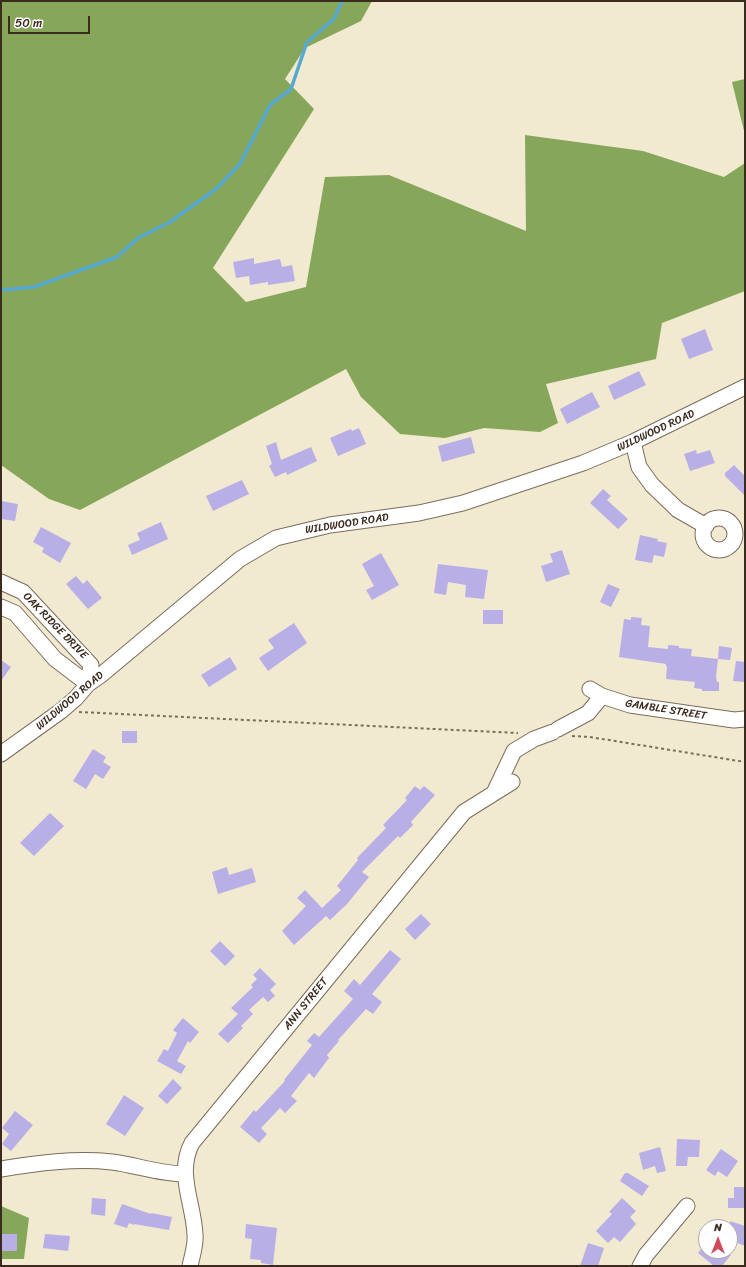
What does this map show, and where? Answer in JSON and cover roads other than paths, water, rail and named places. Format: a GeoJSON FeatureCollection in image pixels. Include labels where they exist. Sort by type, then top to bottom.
{"type":"FeatureCollection","features":[{"type":"Feature","properties":{"kind":"street","name":"WILDWOOD ROAD"},"geometry":{"type":"LineString","coordinates":[[1,754],[61,711],[76,698],[88,684],[107,670],[240,559],[276,538],[330,525],[419,513],[463,503],[583,463],[633,442],[745,388]]}},
{"type":"Feature","properties":{"kind":"street"},"geometry":{"type":"LineString","coordinates":[[633,442],[639,467],[652,485],[678,510],[706,526]]}},
{"type":"Feature","properties":{"kind":"street","name":"OAK RIDGE DRIVE"},"geometry":{"type":"LineString","coordinates":[[1,582],[23,592],[91,665],[88,684],[55,659],[15,613],[1,607]]}},
{"type":"Feature","properties":{"kind":"street","name":"GAMBLE STREET"},"geometry":{"type":"LineString","coordinates":[[494,793],[514,751],[534,739],[560,733],[588,713],[596,692],[630,705],[734,720],[745,719]]}},
{"type":"Feature","properties":{"kind":"street","name":"ANN STREET"},"geometry":{"type":"LineString","coordinates":[[190,1266],[195,1237],[185,1168],[187,1154],[192,1143],[464,812],[512,782]]}},
{"type":"Feature","properties":{"kind":"street"},"geometry":{"type":"LineString","coordinates":[[1,1169],[31,1164],[102,1161],[161,1172],[185,1174]]}},
{"type":"Feature","properties":{"kind":"street"},"geometry":{"type":"LineString","coordinates":[[640,1266],[646,1255],[687,1206]]}},
{"type":"Feature","properties":{"kind":"waterway"},"geometry":{"type":"LineString","coordinates":[[1,290],[34,287],[117,257],[138,238],[170,222],[216,189],[240,164],[270,105],[291,89],[307,42],[334,19],[342,1]]}}]}
